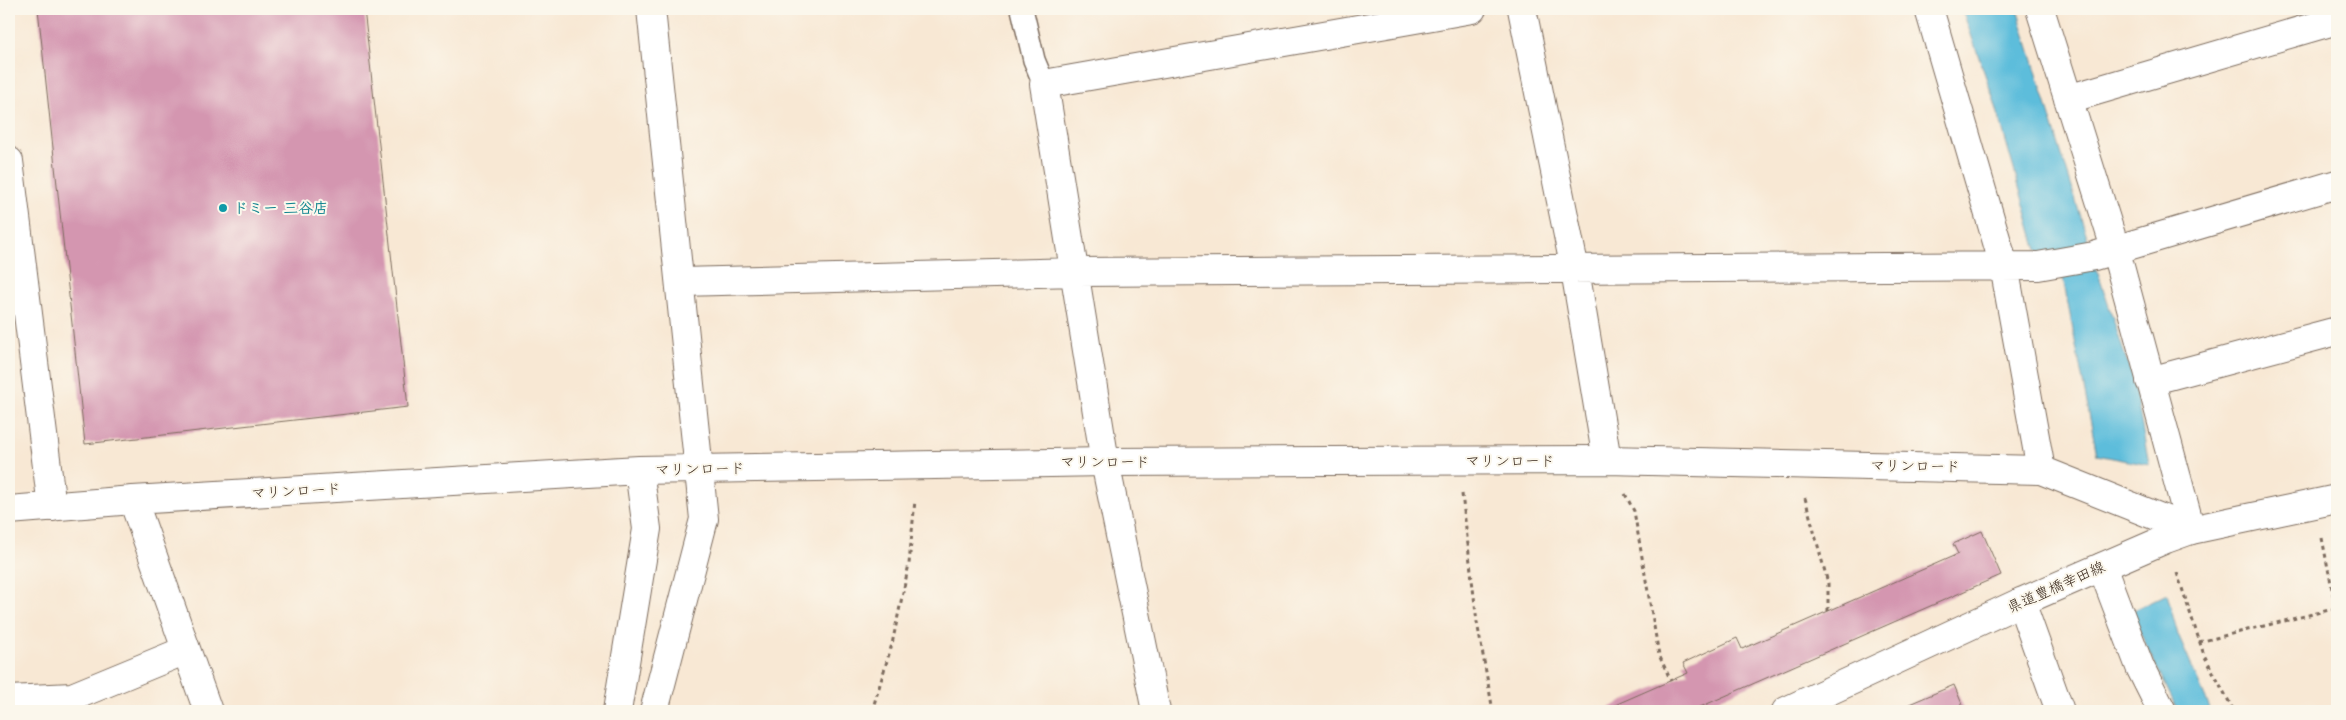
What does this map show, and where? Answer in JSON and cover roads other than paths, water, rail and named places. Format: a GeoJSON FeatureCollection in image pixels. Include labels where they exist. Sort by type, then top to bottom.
{"type":"FeatureCollection","features":[{"type":"Feature","properties":{"kind":"street"},"geometry":{"type":"LineString","coordinates":[[651,9],[681,282],[704,519],[654,711]]}},
{"type":"Feature","properties":{"kind":"street"},"geometry":{"type":"LineString","coordinates":[[1156,711],[1105,462],[1076,272],[1044,84],[1472,9]]}},
{"type":"Feature","properties":{"kind":"street"},"geometry":{"type":"LineString","coordinates":[[1522,9],[1575,270],[1607,460]]}},
{"type":"Feature","properties":{"kind":"street"},"geometry":{"type":"LineString","coordinates":[[1929,9],[2004,266],[2041,470]]}},
{"type":"Feature","properties":{"kind":"street"},"geometry":{"type":"LineString","coordinates":[[2040,9],[2068,99],[2104,252],[2150,381],[2179,534]]}},
{"type":"Feature","properties":{"kind":"street"},"geometry":{"type":"LineString","coordinates":[[2068,99],[2337,20]]}},
{"type":"Feature","properties":{"kind":"street"},"geometry":{"type":"LineString","coordinates":[[9,166],[52,507]]}},
{"type":"Feature","properties":{"kind":"street"},"geometry":{"type":"LineString","coordinates":[[681,282],[1076,272],[2038,266],[2104,252],[2337,184]]}},
{"type":"Feature","properties":{"kind":"street"},"geometry":{"type":"LineString","coordinates":[[2150,381],[2337,331]]}},
{"type":"Feature","properties":{"kind":"street","name":"マリンロード"},"geometry":{"type":"LineString","coordinates":[[9,510],[132,500],[639,470],[1105,462],[1607,460],[2041,470],[2179,534]]}},
{"type":"Feature","properties":{"kind":"street"},"geometry":{"type":"LineString","coordinates":[[617,711],[648,529],[639,470]]}},
{"type":"Feature","properties":{"kind":"street"},"geometry":{"type":"LineString","coordinates":[[132,500],[208,711]]}},
{"type":"Feature","properties":{"kind":"street","name":"県道豊橋幸田線"},"geometry":{"type":"LineString","coordinates":[[1786,711],[2021,602],[2179,534],[2326,501]]}},
{"type":"Feature","properties":{"kind":"street"},"geometry":{"type":"LineString","coordinates":[[2102,567],[2140,667],[2162,711]]}},
{"type":"Feature","properties":{"kind":"street"},"geometry":{"type":"LineString","coordinates":[[2021,602],[2060,711]]}},
{"type":"Feature","properties":{"kind":"street"},"geometry":{"type":"LineString","coordinates":[[9,700],[63,704],[186,650]]}},
{"type":"Feature","properties":{"kind":"lane"},"geometry":{"type":"LineString","coordinates":[[1022,9],[1034,60],[1044,84]]}},
{"type":"Feature","properties":{"kind":"water"},"geometry":{"type":"Polygon","coordinates":[[[1962,9],[2017,9],[2134,383],[2149,465],[2097,455],[2062,273],[2037,250],[1995,103],[1962,9]]]}},
{"type":"Feature","properties":{"kind":"water"},"geometry":{"type":"Polygon","coordinates":[[[2167,594],[2178,635],[2211,711],[2178,711],[2130,612],[2167,594]]]}},
{"type":"Feature","properties":{"kind":"place","name":"ドミー 三谷店"},"geometry":{"type":"Point","coordinates":[223,208]}}]}
